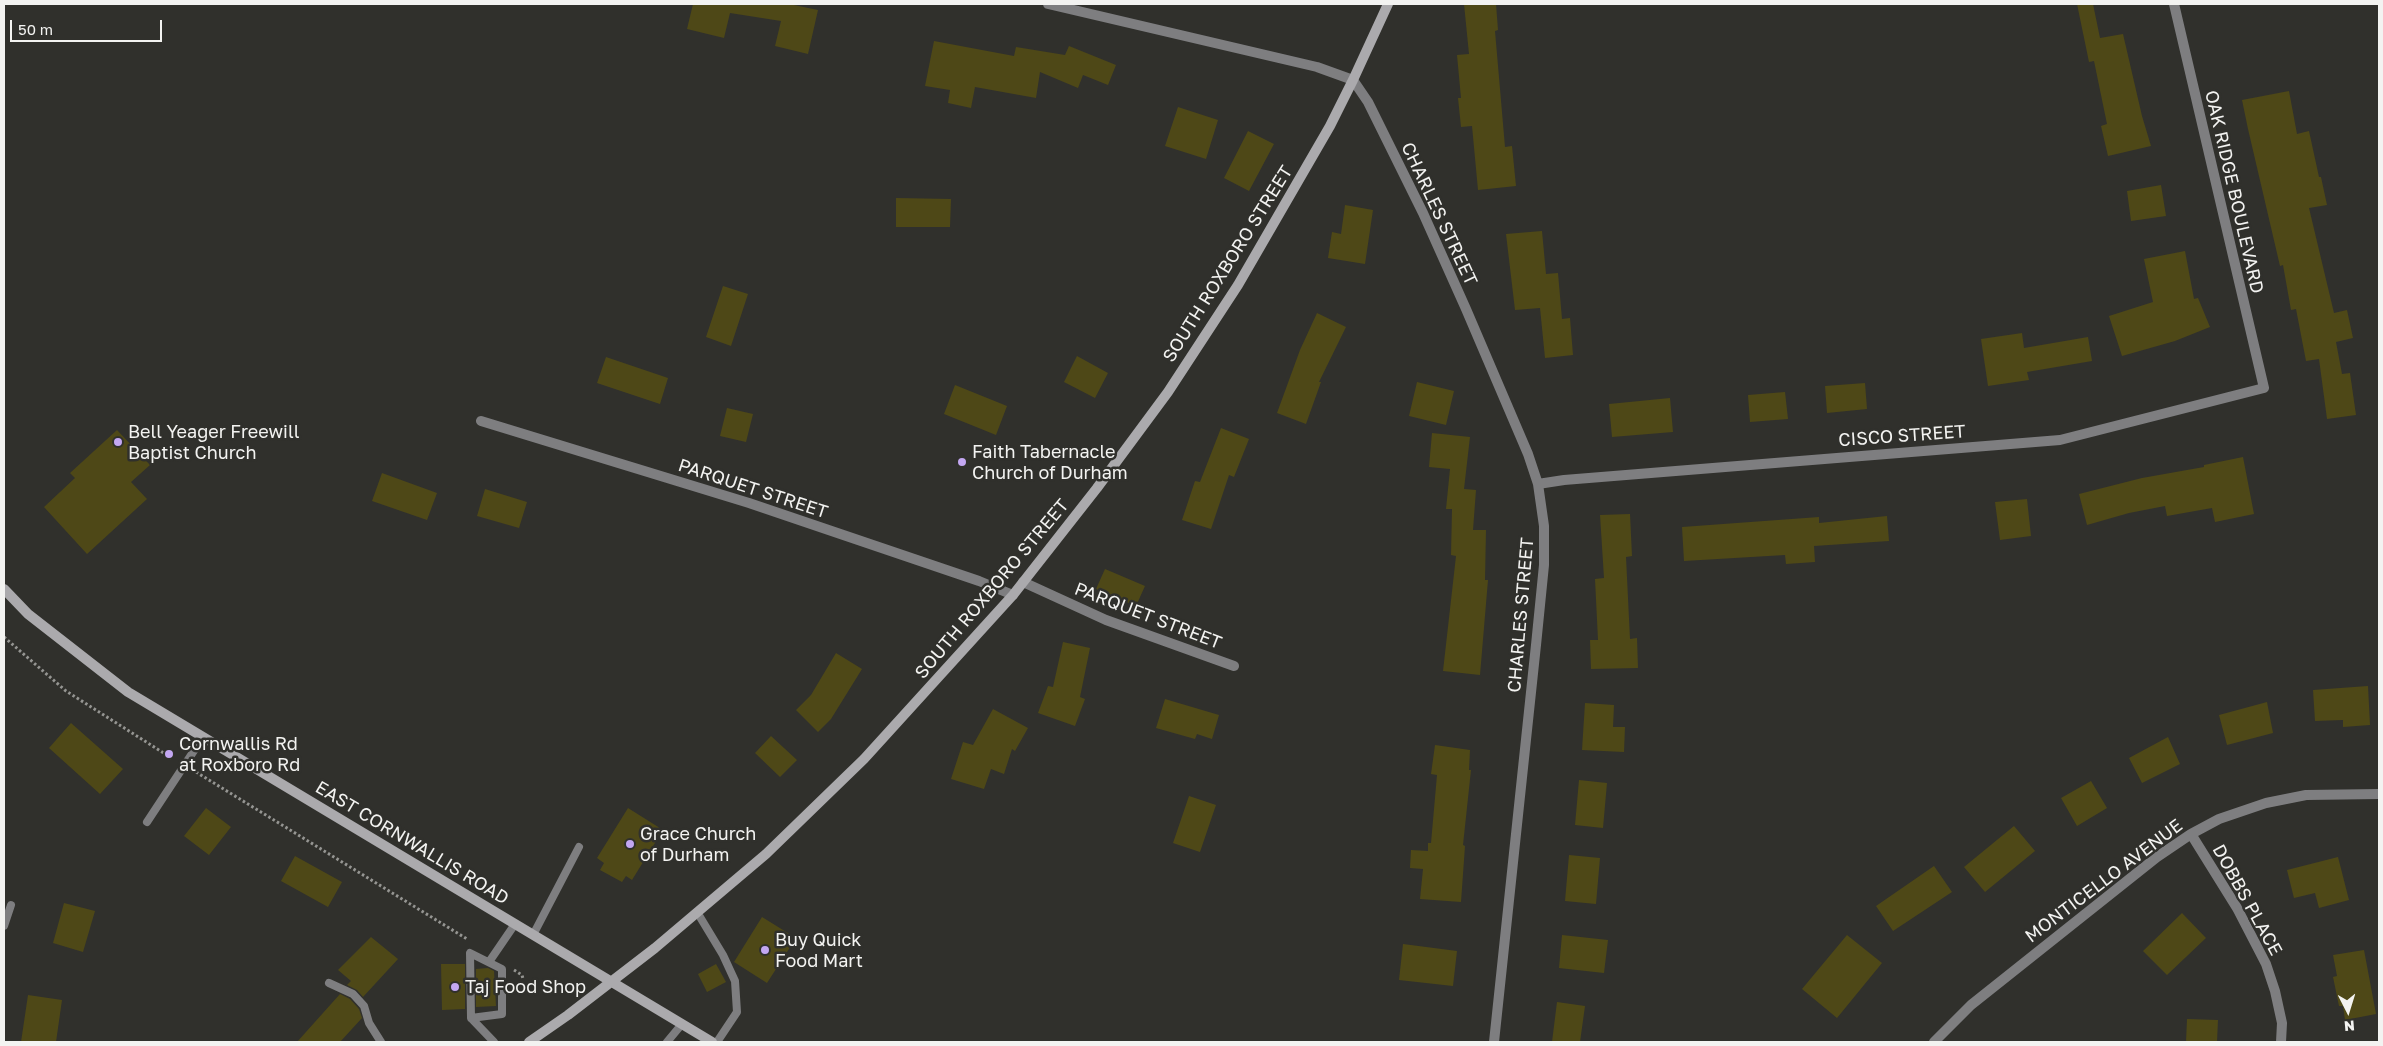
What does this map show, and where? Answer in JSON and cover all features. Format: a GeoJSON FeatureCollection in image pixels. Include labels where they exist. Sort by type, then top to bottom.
{"type":"FeatureCollection","features":[{"type":"Feature","properties":{"kind":"street"},"geometry":{"type":"LineString","coordinates":[[1048,4],[1317,67],[1353,80]]}},
{"type":"Feature","properties":{"kind":"street","name":"SOUTH ROXBORO STREET"},"geometry":{"type":"LineString","coordinates":[[529,1042],[611,982],[766,854],[864,759],[1013,595],[1168,392],[1217,318],[1269,234],[1353,80],[1388,4]]}},
{"type":"Feature","properties":{"kind":"street","name":"OAK RIDGE BOULEVARD"},"geometry":{"type":"LineString","coordinates":[[2174,4],[2264,388]]}},
{"type":"Feature","properties":{"kind":"street","name":"CHARLES STREET"},"geometry":{"type":"LineString","coordinates":[[1353,80],[1368,102],[1423,213],[1528,454],[1538,484],[1544,526],[1544,565],[1494,1042]]}},
{"type":"Feature","properties":{"kind":"street","name":"CISCO STREET"},"geometry":{"type":"LineString","coordinates":[[1538,484],[1574,479],[2060,440],[2264,388]]}},
{"type":"Feature","properties":{"kind":"street","name":"PARQUET STREET"},"geometry":{"type":"LineString","coordinates":[[481,421],[748,503],[970,578],[1013,595]]}},
{"type":"Feature","properties":{"kind":"street","name":"PARQUET STREET"},"geometry":{"type":"LineString","coordinates":[[1023,582],[1106,620],[1234,666]]}},
{"type":"Feature","properties":{"kind":"street","name":"EAST CORNWALLIS ROAD"},"geometry":{"type":"LineString","coordinates":[[4,589],[28,614],[87,662],[128,692],[712,1042]]}},
{"type":"Feature","properties":{"kind":"street","name":"MONTICELLO AVENUE"},"geometry":{"type":"LineString","coordinates":[[1934,1042],[1971,1006],[2157,857],[2219,818],[2266,803],[2306,795],[2379,794]]}},
{"type":"Feature","properties":{"kind":"street","name":"DOBBS PLACE"},"geometry":{"type":"LineString","coordinates":[[2191,834],[2237,908],[2266,964],[2275,991],[2282,1023],[2281,1042]]}},
{"type":"Feature","properties":{"kind":"lane"},"geometry":{"type":"LineString","coordinates":[[147,822],[203,737]]}},
{"type":"Feature","properties":{"kind":"lane"},"geometry":{"type":"LineString","coordinates":[[533,934],[579,847]]}},
{"type":"Feature","properties":{"kind":"lane"},"geometry":{"type":"LineString","coordinates":[[4,926],[11,905]]}},
{"type":"Feature","properties":{"kind":"lane"},"geometry":{"type":"LineString","coordinates":[[697,912],[723,955],[735,981],[737,1012],[717,1042]]}},
{"type":"Feature","properties":{"kind":"lane"},"geometry":{"type":"LineString","coordinates":[[491,959],[515,924]]}},
{"type":"Feature","properties":{"kind":"lane"},"geometry":{"type":"LineString","coordinates":[[472,1018],[502,1014],[502,969],[491,959],[470,952],[472,1018],[494,1042]]}},
{"type":"Feature","properties":{"kind":"lane"},"geometry":{"type":"LineString","coordinates":[[329,983],[353,994],[364,1006],[369,1023],[381,1042]]}},
{"type":"Feature","properties":{"kind":"lane"},"geometry":{"type":"LineString","coordinates":[[667,1042],[682,1024]]}},
{"type":"Feature","properties":{"kind":"path"},"geometry":{"type":"LineString","coordinates":[[4,637],[66,691],[184,766],[470,941]]}},
{"type":"Feature","properties":{"kind":"path"},"geometry":{"type":"LineString","coordinates":[[491,959],[522,975],[523,978]]}},
{"type":"Feature","properties":{"kind":"building"},"geometry":{"type":"Polygon","coordinates":[[[693,4],[789,4],[818,10],[808,54],[775,46],[781,21],[730,13],[724,38],[687,29],[693,4]]]}},
{"type":"Feature","properties":{"kind":"building"},"geometry":{"type":"Polygon","coordinates":[[[1464,4],[1496,4],[1498,30],[1495,31],[1505,147],[1512,146],[1516,186],[1478,190],[1472,126],[1461,127],[1458,98],[1461,98],[1457,55],[1469,54],[1464,4]]]}},
{"type":"Feature","properties":{"kind":"building"},"geometry":{"type":"Polygon","coordinates":[[[2077,4],[2093,4],[2100,38],[2123,34],[2151,146],[2108,156],[2101,126],[2107,124],[2094,61],[2089,62],[2077,4]]]}},
{"type":"Feature","properties":{"kind":"building"},"geometry":{"type":"Polygon","coordinates":[[[934,41],[1014,56],[1016,47],[1065,55],[1069,46],[1116,65],[1108,85],[1083,75],[1078,88],[1040,72],[1036,98],[975,87],[971,108],[948,103],[950,90],[925,86],[934,41]]]}},
{"type":"Feature","properties":{"kind":"building"},"geometry":{"type":"Polygon","coordinates":[[[2289,91],[2297,134],[2309,131],[2327,205],[2309,208],[2334,313],[2347,310],[2353,338],[2336,342],[2342,374],[2350,373],[2356,415],[2327,419],[2319,359],[2306,361],[2296,309],[2291,310],[2283,265],[2280,266],[2242,100],[2289,91]]]}},
{"type":"Feature","properties":{"kind":"building"},"geometry":{"type":"Polygon","coordinates":[[[1178,107],[1218,120],[1206,159],[1165,146],[1178,107]]]}},
{"type":"Feature","properties":{"kind":"building"},"geometry":{"type":"Polygon","coordinates":[[[1248,131],[1274,144],[1249,191],[1224,178],[1248,131]]]}},
{"type":"Feature","properties":{"kind":"building"},"geometry":{"type":"Polygon","coordinates":[[[2161,185],[2166,216],[2131,221],[2127,191],[2161,185]]]}},
{"type":"Feature","properties":{"kind":"building"},"geometry":{"type":"Polygon","coordinates":[[[896,198],[951,199],[950,227],[896,227],[896,198]]]}},
{"type":"Feature","properties":{"kind":"building"},"geometry":{"type":"Polygon","coordinates":[[[1345,205],[1373,210],[1365,264],[1328,258],[1332,232],[1341,234],[1345,205]]]}},
{"type":"Feature","properties":{"kind":"building"},"geometry":{"type":"Polygon","coordinates":[[[1542,231],[1546,274],[1558,273],[1562,319],[1570,318],[1573,355],[1545,358],[1540,308],[1515,310],[1506,234],[1542,231]]]}},
{"type":"Feature","properties":{"kind":"building"},"geometry":{"type":"Polygon","coordinates":[[[2185,251],[2194,299],[2198,298],[2210,327],[2175,341],[2122,356],[2109,316],[2153,302],[2144,259],[2185,251]]]}},
{"type":"Feature","properties":{"kind":"building"},"geometry":{"type":"Polygon","coordinates":[[[723,286],[748,294],[731,346],[706,337],[723,286]]]}},
{"type":"Feature","properties":{"kind":"building"},"geometry":{"type":"Polygon","coordinates":[[[1317,313],[1346,327],[1319,382],[1321,382],[1306,424],[1277,413],[1300,350],[1317,313]]]}},
{"type":"Feature","properties":{"kind":"building"},"geometry":{"type":"Polygon","coordinates":[[[2022,333],[2024,348],[2088,337],[2092,361],[2027,372],[2029,380],[1988,386],[1981,339],[2022,333]]]}},
{"type":"Feature","properties":{"kind":"building"},"geometry":{"type":"Polygon","coordinates":[[[1077,356],[1108,373],[1095,398],[1064,382],[1077,356]]]}},
{"type":"Feature","properties":{"kind":"building"},"geometry":{"type":"Polygon","coordinates":[[[606,357],[668,378],[660,404],[597,383],[606,357]]]}},
{"type":"Feature","properties":{"kind":"building"},"geometry":{"type":"Polygon","coordinates":[[[1417,382],[1454,391],[1446,425],[1409,416],[1417,382]]]}},
{"type":"Feature","properties":{"kind":"building"},"geometry":{"type":"Polygon","coordinates":[[[1865,383],[1867,409],[1827,413],[1825,386],[1865,383]]]}},
{"type":"Feature","properties":{"kind":"building"},"geometry":{"type":"Polygon","coordinates":[[[955,385],[1007,406],[996,435],[944,414],[955,385]]]}},
{"type":"Feature","properties":{"kind":"building"},"geometry":{"type":"Polygon","coordinates":[[[1785,392],[1788,419],[1750,422],[1748,395],[1785,392]]]}},
{"type":"Feature","properties":{"kind":"building"},"geometry":{"type":"Polygon","coordinates":[[[1670,398],[1673,432],[1612,437],[1609,404],[1670,398]]]}},
{"type":"Feature","properties":{"kind":"building"},"geometry":{"type":"Polygon","coordinates":[[[727,408],[753,414],[746,442],[720,436],[727,408]]]}},
{"type":"Feature","properties":{"kind":"building"},"geometry":{"type":"Polygon","coordinates":[[[1221,428],[1249,439],[1234,477],[1229,475],[1211,529],[1182,520],[1195,481],[1200,482],[1221,428]]]}},
{"type":"Feature","properties":{"kind":"building"},"geometry":{"type":"Polygon","coordinates":[[[117,430],[150,465],[131,482],[147,499],[87,554],[44,507],[75,478],[70,473],[117,430]]]}},
{"type":"Feature","properties":{"kind":"building"},"geometry":{"type":"Polygon","coordinates":[[[1432,433],[1470,437],[1464,489],[1476,490],[1473,530],[1486,530],[1485,580],[1488,580],[1480,675],[1443,671],[1456,556],[1451,555],[1452,509],[1446,509],[1450,469],[1429,467],[1432,433]]]}},
{"type":"Feature","properties":{"kind":"building"},"geometry":{"type":"Polygon","coordinates":[[[2243,457],[2254,514],[2215,522],[2212,508],[2167,516],[2165,506],[2129,513],[2087,525],[2079,494],[2142,478],[2204,467],[2204,465],[2243,457]]]}},
{"type":"Feature","properties":{"kind":"building"},"geometry":{"type":"Polygon","coordinates":[[[382,473],[437,493],[427,520],[372,501],[382,473]]]}},
{"type":"Feature","properties":{"kind":"building"},"geometry":{"type":"Polygon","coordinates":[[[485,489],[527,502],[519,528],[477,516],[485,489]]]}},
{"type":"Feature","properties":{"kind":"building"},"geometry":{"type":"Polygon","coordinates":[[[2027,499],[2031,536],[2000,540],[1995,502],[2027,499]]]}},
{"type":"Feature","properties":{"kind":"building"},"geometry":{"type":"Polygon","coordinates":[[[1630,514],[1632,556],[1626,557],[1630,639],[1637,638],[1638,668],[1591,669],[1590,640],[1598,640],[1595,579],[1604,578],[1600,515],[1630,514]]]}},
{"type":"Feature","properties":{"kind":"building"},"geometry":{"type":"Polygon","coordinates":[[[1887,516],[1889,541],[1814,546],[1815,562],[1786,564],[1785,555],[1684,561],[1682,527],[1819,517],[1819,523],[1887,516]]]}},
{"type":"Feature","properties":{"kind":"building"},"geometry":{"type":"Polygon","coordinates":[[[1105,569],[1145,586],[1136,606],[1096,589],[1105,569]]]}},
{"type":"Feature","properties":{"kind":"building"},"geometry":{"type":"Polygon","coordinates":[[[1063,642],[1090,648],[1080,697],[1085,699],[1075,726],[1038,713],[1048,686],[1053,687],[1063,642]]]}},
{"type":"Feature","properties":{"kind":"building"},"geometry":{"type":"Polygon","coordinates":[[[836,653],[862,669],[831,719],[818,732],[796,710],[811,695],[836,653]]]}},
{"type":"Feature","properties":{"kind":"building"},"geometry":{"type":"Polygon","coordinates":[[[2368,686],[2370,725],[2343,727],[2343,720],[2315,721],[2313,690],[2368,686]]]}},
{"type":"Feature","properties":{"kind":"building"},"geometry":{"type":"Polygon","coordinates":[[[1165,699],[1219,715],[1212,739],[1197,734],[1195,739],[1156,728],[1165,699]]]}},
{"type":"Feature","properties":{"kind":"building"},"geometry":{"type":"Polygon","coordinates":[[[2267,702],[2273,733],[2227,745],[2219,715],[2267,702]]]}},
{"type":"Feature","properties":{"kind":"building"},"geometry":{"type":"Polygon","coordinates":[[[1585,703],[1614,705],[1613,727],[1625,727],[1624,752],[1582,750],[1585,703]]]}},
{"type":"Feature","properties":{"kind":"building"},"geometry":{"type":"Polygon","coordinates":[[[993,709],[1028,728],[1015,751],[1012,749],[1004,774],[991,769],[984,789],[951,779],[963,742],[973,745],[993,709]]]}},
{"type":"Feature","properties":{"kind":"building"},"geometry":{"type":"Polygon","coordinates":[[[71,723],[123,769],[100,794],[49,748],[71,723]]]}},
{"type":"Feature","properties":{"kind":"building"},"geometry":{"type":"Polygon","coordinates":[[[771,736],[797,760],[780,777],[755,753],[771,736]]]}},
{"type":"Feature","properties":{"kind":"building"},"geometry":{"type":"Polygon","coordinates":[[[2168,737],[2180,764],[2142,783],[2129,758],[2168,737]]]}},
{"type":"Feature","properties":{"kind":"building"},"geometry":{"type":"Polygon","coordinates":[[[1435,745],[1470,750],[1469,770],[1471,770],[1463,845],[1465,846],[1461,902],[1420,899],[1423,869],[1410,868],[1411,850],[1428,851],[1428,843],[1431,843],[1437,775],[1431,774],[1435,745]]]}},
{"type":"Feature","properties":{"kind":"building"},"geometry":{"type":"Polygon","coordinates":[[[1579,780],[1607,783],[1603,828],[1575,825],[1579,780]]]}},
{"type":"Feature","properties":{"kind":"building"},"geometry":{"type":"Polygon","coordinates":[[[2091,781],[2107,808],[2077,826],[2061,798],[2091,781]]]}},
{"type":"Feature","properties":{"kind":"building"},"geometry":{"type":"Polygon","coordinates":[[[1189,796],[1216,805],[1200,852],[1173,843],[1189,796]]]}},
{"type":"Feature","properties":{"kind":"building"},"geometry":{"type":"Polygon","coordinates":[[[206,808],[231,827],[209,855],[184,836],[206,808]]]}},
{"type":"Feature","properties":{"kind":"building","name":"Grace Church of Durham"},"geometry":{"type":"Polygon","coordinates":[[[628,808],[663,830],[632,880],[626,876],[622,882],[600,870],[604,863],[597,858],[628,808]]]}},
{"type":"Feature","properties":{"kind":"building"},"geometry":{"type":"Polygon","coordinates":[[[2014,826],[2035,851],[1985,892],[1964,867],[2014,826]]]}},
{"type":"Feature","properties":{"kind":"building"},"geometry":{"type":"Polygon","coordinates":[[[1569,855],[1600,858],[1596,904],[1565,901],[1569,855]]]}},
{"type":"Feature","properties":{"kind":"building"},"geometry":{"type":"Polygon","coordinates":[[[295,856],[342,882],[328,907],[281,881],[295,856]]]}},
{"type":"Feature","properties":{"kind":"building"},"geometry":{"type":"Polygon","coordinates":[[[2338,857],[2349,900],[2319,908],[2315,893],[2294,898],[2287,870],[2338,857]]]}},
{"type":"Feature","properties":{"kind":"building"},"geometry":{"type":"Polygon","coordinates":[[[1934,866],[1952,892],[1893,931],[1876,906],[1934,866]]]}},
{"type":"Feature","properties":{"kind":"building"},"geometry":{"type":"Polygon","coordinates":[[[64,903],[95,911],[83,952],[53,943],[64,903]]]}},
{"type":"Feature","properties":{"kind":"building"},"geometry":{"type":"Polygon","coordinates":[[[2182,913],[2206,938],[2167,975],[2143,951],[2182,913]]]}},
{"type":"Feature","properties":{"kind":"building","name":"Buy Quick Food Mart"},"geometry":{"type":"Polygon","coordinates":[[[762,917],[796,938],[767,983],[734,962],[762,917]]]}},
{"type":"Feature","properties":{"kind":"building"},"geometry":{"type":"Polygon","coordinates":[[[1562,935],[1608,940],[1604,973],[1559,968],[1562,935]]]}},
{"type":"Feature","properties":{"kind":"building"},"geometry":{"type":"Polygon","coordinates":[[[1847,935],[1882,963],[1837,1018],[1802,989],[1847,935]]]}},
{"type":"Feature","properties":{"kind":"building"},"geometry":{"type":"Polygon","coordinates":[[[371,937],[398,959],[363,997],[357,990],[347,985],[351,981],[338,970],[371,937]]]}},
{"type":"Feature","properties":{"kind":"building"},"geometry":{"type":"Polygon","coordinates":[[[1403,944],[1457,951],[1453,986],[1399,980],[1403,944]]]}},
{"type":"Feature","properties":{"kind":"building"},"geometry":{"type":"Polygon","coordinates":[[[2364,950],[2376,1014],[2345,1020],[2343,1006],[2339,1006],[2333,977],[2337,976],[2333,955],[2364,950]]]}},
{"type":"Feature","properties":{"kind":"building","name":"Taj Food Shop"},"geometry":{"type":"Polygon","coordinates":[[[441,964],[465,964],[465,1009],[442,1010],[441,964]]]}},
{"type":"Feature","properties":{"kind":"building"},"geometry":{"type":"Polygon","coordinates":[[[716,964],[726,982],[707,992],[698,974],[716,964]]]}},
{"type":"Feature","properties":{"kind":"building"},"geometry":{"type":"Polygon","coordinates":[[[488,968],[494,971],[496,1006],[476,1007],[476,969],[488,968]]]}},
{"type":"Feature","properties":{"kind":"building"},"geometry":{"type":"Polygon","coordinates":[[[340,994],[350,999],[359,1009],[362,1018],[340,1042],[297,1042],[340,994]]]}},
{"type":"Feature","properties":{"kind":"building"},"geometry":{"type":"Polygon","coordinates":[[[28,995],[62,1000],[56,1042],[21,1042],[28,995]]]}},
{"type":"Feature","properties":{"kind":"building"},"geometry":{"type":"Polygon","coordinates":[[[1557,1002],[1585,1006],[1580,1042],[1552,1042],[1557,1002]]]}},
{"type":"Feature","properties":{"kind":"building"},"geometry":{"type":"Polygon","coordinates":[[[2187,1019],[2218,1020],[2217,1042],[2186,1042],[2187,1019]]]}},
{"type":"Feature","properties":{"kind":"place","name":"Bell Yeager Freewill Baptist Church"},"geometry":{"type":"Point","coordinates":[118,442]}},
{"type":"Feature","properties":{"kind":"place","name":"Faith Tabernacle Church of Durham"},"geometry":{"type":"Point","coordinates":[962,462]}},
{"type":"Feature","properties":{"kind":"place","name":"Cornwallis Rd at Roxboro Rd"},"geometry":{"type":"Point","coordinates":[169,754]}},
{"type":"Feature","properties":{"kind":"place","name":"Grace Church of Durham"},"geometry":{"type":"Point","coordinates":[630,844]}},
{"type":"Feature","properties":{"kind":"place","name":"Buy Quick Food Mart"},"geometry":{"type":"Point","coordinates":[765,950]}},
{"type":"Feature","properties":{"kind":"place","name":"Taj Food Shop"},"geometry":{"type":"Point","coordinates":[455,987]}}]}
